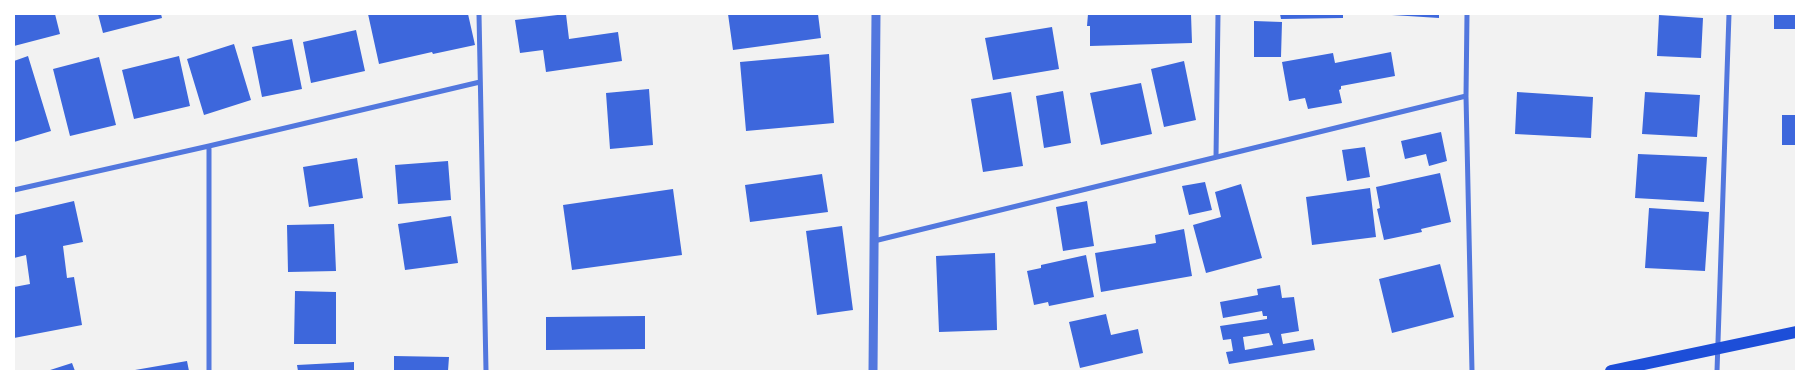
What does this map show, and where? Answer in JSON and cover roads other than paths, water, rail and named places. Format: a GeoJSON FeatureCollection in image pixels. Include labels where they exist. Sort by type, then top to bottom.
{"type":"FeatureCollection","features":[{"type":"Feature","properties":{"kind":"main road"},"geometry":{"type":"LineString","coordinates":[[1611,371],[1796,332]]}},
{"type":"Feature","properties":{"kind":"street"},"geometry":{"type":"LineString","coordinates":[[479,14],[486,371]]}},
{"type":"Feature","properties":{"kind":"street"},"geometry":{"type":"LineString","coordinates":[[873,371],[876,14]]}},
{"type":"Feature","properties":{"kind":"street"},"geometry":{"type":"LineString","coordinates":[[1216,157],[1218,14]]}},
{"type":"Feature","properties":{"kind":"street"},"geometry":{"type":"LineString","coordinates":[[1466,14],[1472,371]]}},
{"type":"Feature","properties":{"kind":"street"},"geometry":{"type":"LineString","coordinates":[[1717,371],[1729,14]]}},
{"type":"Feature","properties":{"kind":"street"},"geometry":{"type":"LineString","coordinates":[[14,190],[480,82]]}},
{"type":"Feature","properties":{"kind":"street"},"geometry":{"type":"LineString","coordinates":[[874,240],[1466,96]]}},
{"type":"Feature","properties":{"kind":"street"},"geometry":{"type":"LineString","coordinates":[[209,146],[209,371]]}}]}
